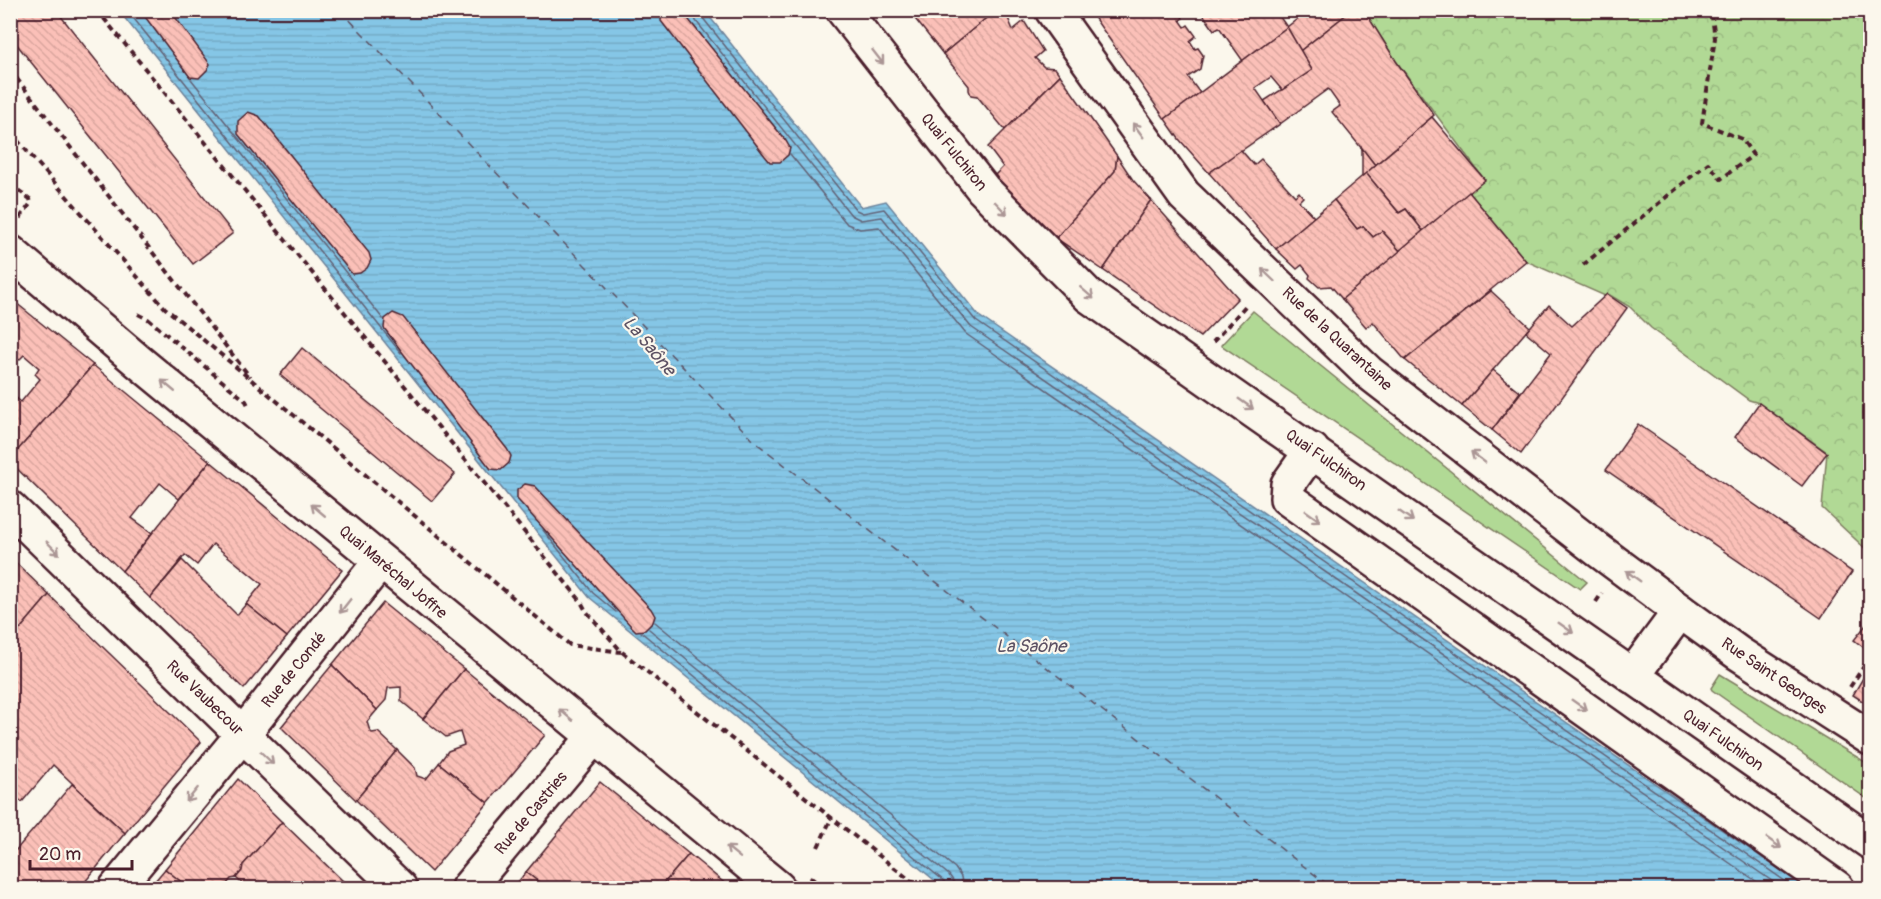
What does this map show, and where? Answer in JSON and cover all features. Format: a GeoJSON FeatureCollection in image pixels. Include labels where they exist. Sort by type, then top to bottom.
{"type":"FeatureCollection","features":[{"type":"Feature","properties":{"kind":"street","name":"Quai Fulchiron"},"geometry":{"type":"LineString","coordinates":[[843,10],[983,189],[1089,296],[1303,462],[1632,676],[1870,843]]}},
{"type":"Feature","properties":{"kind":"street","name":"Rue de la Quarantaine"},"geometry":{"type":"LineString","coordinates":[[1052,10],[1184,195],[1360,364],[1598,550],[1680,611]]}},
{"type":"Feature","properties":{"kind":"street","name":"Quai Maréchal Joffre"},"geometry":{"type":"LineString","coordinates":[[13,237],[139,362],[778,888]]}},
{"type":"Feature","properties":{"kind":"street"},"geometry":{"type":"LineString","coordinates":[[1303,462],[1288,484],[1287,498],[1837,888]]}},
{"type":"Feature","properties":{"kind":"street","name":"Rue Vaubecour"},"geometry":{"type":"LineString","coordinates":[[10,508],[400,888]]}},
{"type":"Feature","properties":{"kind":"street","name":"Rue de Condé"},"geometry":{"type":"LineString","coordinates":[[116,888],[380,562]]}},
{"type":"Feature","properties":{"kind":"street"},"geometry":{"type":"LineString","coordinates":[[1632,676],[1680,611]]}},
{"type":"Feature","properties":{"kind":"street","name":"Rue Saint Georges"},"geometry":{"type":"LineString","coordinates":[[1680,611],[1738,653],[1870,738]]}},
{"type":"Feature","properties":{"kind":"street","name":"Rue de Castries"},"geometry":{"type":"LineString","coordinates":[[468,888],[593,738]]}},
{"type":"Feature","properties":{"kind":"path"},"geometry":{"type":"LineString","coordinates":[[97,10],[580,600],[586,612],[622,652],[920,888]]}},
{"type":"Feature","properties":{"kind":"path"},"geometry":{"type":"LineString","coordinates":[[1583,265],[1708,163],[1721,179],[1753,155],[1742,139],[1702,123],[1715,39],[1711,10]]}},
{"type":"Feature","properties":{"kind":"path"},"geometry":{"type":"LineString","coordinates":[[10,70],[255,383]]}},
{"type":"Feature","properties":{"kind":"path"},"geometry":{"type":"LineString","coordinates":[[10,132],[165,308],[570,645],[622,652]]}},
{"type":"Feature","properties":{"kind":"path"},"geometry":{"type":"LineString","coordinates":[[10,184],[30,199],[31,203],[13,237]]}},
{"type":"Feature","properties":{"kind":"path"},"geometry":{"type":"LineString","coordinates":[[1228,324],[1246,304]]}},
{"type":"Feature","properties":{"kind":"path"},"geometry":{"type":"LineString","coordinates":[[1596,602],[1602,593]]}},
{"type":"Feature","properties":{"kind":"path"},"geometry":{"type":"LineString","coordinates":[[1848,690],[1870,657]]}},
{"type":"Feature","properties":{"kind":"path"},"geometry":{"type":"LineString","coordinates":[[818,847],[832,818]]}},
{"type":"Feature","properties":{"kind":"green space"},"geometry":{"type":"Polygon","coordinates":[[[1364,11],[1870,11],[1870,553],[1822,508],[1827,452],[1759,403],[1749,400],[1651,328],[1630,307],[1608,294],[1605,296],[1526,261],[1469,192],[1484,179],[1396,61],[1364,11]]]}},
{"type":"Feature","properties":{"kind":"green space"},"geometry":{"type":"Polygon","coordinates":[[[1253,311],[1587,582],[1580,589],[1221,345],[1253,311]]]}},
{"type":"Feature","properties":{"kind":"green space"},"geometry":{"type":"Polygon","coordinates":[[[1720,674],[1870,765],[1870,801],[1712,690],[1720,674]]]}},
{"type":"Feature","properties":{"kind":"water","name":"La Saône"},"geometry":{"type":"Polygon","coordinates":[[[119,11],[705,11],[861,207],[886,201],[979,316],[1806,888],[944,888],[589,597],[119,11]]]}},
{"type":"Feature","properties":{"kind":"building"},"geometry":{"type":"Polygon","coordinates":[[[10,10],[56,10],[233,233],[193,264],[10,36],[10,10]]]}},
{"type":"Feature","properties":{"kind":"building"},"geometry":{"type":"Polygon","coordinates":[[[140,10],[170,10],[210,64],[199,78],[190,77],[140,10]]]}},
{"type":"Feature","properties":{"kind":"building"},"geometry":{"type":"Polygon","coordinates":[[[681,10],[786,141],[790,148],[788,155],[780,162],[770,162],[661,21],[662,12],[681,10]]]}},
{"type":"Feature","properties":{"kind":"building"},"geometry":{"type":"Polygon","coordinates":[[[908,10],[996,10],[943,54],[908,10]]]}},
{"type":"Feature","properties":{"kind":"building"},"geometry":{"type":"Polygon","coordinates":[[[996,10],[1011,10],[1008,18],[1013,30],[1024,21],[1043,51],[1035,58],[1044,67],[1055,68],[1060,75],[1005,130],[977,96],[971,95],[969,86],[943,54],[996,10]]]}},
{"type":"Feature","properties":{"kind":"building"},"geometry":{"type":"Polygon","coordinates":[[[1089,10],[1178,10],[1183,18],[1180,20],[1185,27],[1188,25],[1196,36],[1190,41],[1203,55],[1200,69],[1188,77],[1200,93],[1165,119],[1089,10]]]}},
{"type":"Feature","properties":{"kind":"building"},"geometry":{"type":"Polygon","coordinates":[[[1200,10],[1275,10],[1287,27],[1243,61],[1219,27],[1214,30],[1200,10]]]}},
{"type":"Feature","properties":{"kind":"building"},"geometry":{"type":"Polygon","coordinates":[[[1309,10],[1352,10],[1300,51],[1287,27],[1309,10]]]}},
{"type":"Feature","properties":{"kind":"building"},"geometry":{"type":"Polygon","coordinates":[[[1352,10],[1364,10],[1434,115],[1375,165],[1332,112],[1340,106],[1328,89],[1280,124],[1264,101],[1312,70],[1300,51],[1352,10]]]}},
{"type":"Feature","properties":{"kind":"building"},"geometry":{"type":"Polygon","coordinates":[[[1287,27],[1312,70],[1282,90],[1271,77],[1255,88],[1280,124],[1209,173],[1165,119],[1287,27]]]}},
{"type":"Feature","properties":{"kind":"building"},"geometry":{"type":"Polygon","coordinates":[[[1060,75],[1117,156],[1115,171],[1056,238],[994,176],[1003,167],[988,147],[1060,75]]]}},
{"type":"Feature","properties":{"kind":"building"},"geometry":{"type":"Polygon","coordinates":[[[248,112],[259,116],[369,253],[371,260],[367,268],[360,273],[352,274],[238,134],[238,121],[248,112]]]}},
{"type":"Feature","properties":{"kind":"building"},"geometry":{"type":"Polygon","coordinates":[[[1432,117],[1485,180],[1423,231],[1406,209],[1399,213],[1366,173],[1432,117]]]}},
{"type":"Feature","properties":{"kind":"building"},"geometry":{"type":"Polygon","coordinates":[[[1362,148],[1375,165],[1362,177],[1362,148]]]}},
{"type":"Feature","properties":{"kind":"building"},"geometry":{"type":"Polygon","coordinates":[[[1241,150],[1254,165],[1261,159],[1295,196],[1299,192],[1303,197],[1299,201],[1314,217],[1276,249],[1209,173],[1241,150]]]}},
{"type":"Feature","properties":{"kind":"building"},"geometry":{"type":"Polygon","coordinates":[[[1117,156],[1133,180],[1151,200],[1103,270],[1056,238],[1115,171],[1117,156]]]}},
{"type":"Feature","properties":{"kind":"building"},"geometry":{"type":"Polygon","coordinates":[[[1366,173],[1399,213],[1406,209],[1423,231],[1400,251],[1382,231],[1373,237],[1363,226],[1357,229],[1334,200],[1366,173]]]}},
{"type":"Feature","properties":{"kind":"building"},"geometry":{"type":"Polygon","coordinates":[[[1469,192],[1526,261],[1405,360],[1373,322],[1366,327],[1342,299],[1469,192]]]}},
{"type":"Feature","properties":{"kind":"building"},"geometry":{"type":"Polygon","coordinates":[[[1151,200],[1238,298],[1200,337],[1103,270],[1151,200]]]}},
{"type":"Feature","properties":{"kind":"building"},"geometry":{"type":"Polygon","coordinates":[[[1334,200],[1357,229],[1363,226],[1373,237],[1382,231],[1400,251],[1342,299],[1331,286],[1319,287],[1309,278],[1310,275],[1302,265],[1297,269],[1276,249],[1334,200]]]}},
{"type":"Feature","properties":{"kind":"building"},"geometry":{"type":"Polygon","coordinates":[[[1491,291],[1530,327],[1462,406],[1405,360],[1491,291]]]}},
{"type":"Feature","properties":{"kind":"building"},"geometry":{"type":"Polygon","coordinates":[[[1607,294],[1627,308],[1521,454],[1492,430],[1551,353],[1526,332],[1549,305],[1572,326],[1607,294]]]}},
{"type":"Feature","properties":{"kind":"building"},"geometry":{"type":"Polygon","coordinates":[[[10,298],[93,365],[10,459],[10,401],[15,397],[21,402],[40,379],[35,374],[39,368],[24,355],[19,360],[14,355],[10,359],[10,298]]]}},
{"type":"Feature","properties":{"kind":"building"},"geometry":{"type":"Polygon","coordinates":[[[393,313],[403,317],[507,449],[511,456],[509,463],[501,470],[491,469],[384,328],[385,319],[393,313]]]}},
{"type":"Feature","properties":{"kind":"building"},"geometry":{"type":"Polygon","coordinates":[[[302,348],[455,474],[432,501],[280,375],[302,348]]]}},
{"type":"Feature","properties":{"kind":"building"},"geometry":{"type":"Polygon","coordinates":[[[93,365],[210,461],[179,499],[160,483],[132,518],[152,533],[122,571],[10,462],[10,459],[93,365]]]}},
{"type":"Feature","properties":{"kind":"building"},"geometry":{"type":"Polygon","coordinates":[[[1493,370],[1520,392],[1492,430],[1462,406],[1493,370]]]}},
{"type":"Feature","properties":{"kind":"building"},"geometry":{"type":"Polygon","coordinates":[[[1759,403],[1827,453],[1802,486],[1735,437],[1759,403]]]}},
{"type":"Feature","properties":{"kind":"building"},"geometry":{"type":"Polygon","coordinates":[[[1638,424],[1852,572],[1821,618],[1606,470],[1638,424]]]}},
{"type":"Feature","properties":{"kind":"building"},"geometry":{"type":"Polygon","coordinates":[[[210,461],[342,570],[287,637],[246,604],[262,584],[213,544],[197,565],[185,555],[150,598],[122,571],[210,461]]]}},
{"type":"Feature","properties":{"kind":"building"},"geometry":{"type":"Polygon","coordinates":[[[525,484],[535,486],[651,609],[655,616],[653,622],[645,630],[636,631],[631,626],[517,499],[517,490],[525,484]]]}},
{"type":"Feature","properties":{"kind":"building"},"geometry":{"type":"Polygon","coordinates":[[[10,557],[49,595],[10,641],[10,557]]]}},
{"type":"Feature","properties":{"kind":"building"},"geometry":{"type":"Polygon","coordinates":[[[182,560],[237,615],[246,604],[287,637],[244,689],[150,598],[182,560]]]}},
{"type":"Feature","properties":{"kind":"building"},"geometry":{"type":"Polygon","coordinates":[[[49,595],[201,742],[125,833],[53,765],[22,802],[10,792],[10,641],[49,595]]]}},
{"type":"Feature","properties":{"kind":"building"},"geometry":{"type":"Polygon","coordinates":[[[383,603],[464,669],[423,719],[401,701],[401,687],[388,688],[386,700],[377,710],[332,665],[383,603]]]}},
{"type":"Feature","properties":{"kind":"building"},"geometry":{"type":"Polygon","coordinates":[[[1870,620],[1870,645],[1867,650],[1854,640],[1870,620]]]}},
{"type":"Feature","properties":{"kind":"building"},"geometry":{"type":"Polygon","coordinates":[[[332,665],[377,710],[367,722],[370,731],[378,732],[397,750],[356,800],[281,727],[332,665]]]}},
{"type":"Feature","properties":{"kind":"building"},"geometry":{"type":"Polygon","coordinates":[[[1870,666],[1870,706],[1853,695],[1870,666]]]}},
{"type":"Feature","properties":{"kind":"building"},"geometry":{"type":"Polygon","coordinates":[[[464,669],[545,735],[488,803],[439,763],[448,751],[464,745],[460,732],[446,737],[423,719],[464,669]]]}},
{"type":"Feature","properties":{"kind":"building"},"geometry":{"type":"Polygon","coordinates":[[[397,750],[415,768],[417,776],[426,779],[439,763],[488,803],[431,872],[356,800],[397,750]]]}},
{"type":"Feature","properties":{"kind":"building"},"geometry":{"type":"Polygon","coordinates":[[[238,779],[282,822],[243,865],[242,871],[236,878],[231,879],[226,885],[227,888],[189,888],[165,869],[238,779]]]}},
{"type":"Feature","properties":{"kind":"building"},"geometry":{"type":"Polygon","coordinates":[[[600,782],[689,854],[660,888],[625,888],[612,878],[603,888],[546,888],[526,872],[600,782]]]}},
{"type":"Feature","properties":{"kind":"building"},"geometry":{"type":"Polygon","coordinates":[[[72,784],[125,833],[80,888],[10,888],[10,857],[72,784]]]}},
{"type":"Feature","properties":{"kind":"building"},"geometry":{"type":"Polygon","coordinates":[[[282,822],[344,882],[338,888],[247,888],[236,878],[242,871],[243,865],[282,822]]]}},
{"type":"Feature","properties":{"kind":"building"},"geometry":{"type":"Polygon","coordinates":[[[689,854],[722,881],[731,888],[660,888],[689,854]]]}},
{"type":"Feature","properties":{"kind":"building"},"geometry":{"type":"Polygon","coordinates":[[[165,869],[189,888],[149,888],[165,869]]]}},
{"type":"Feature","properties":{"kind":"building"},"geometry":{"type":"Polygon","coordinates":[[[526,872],[546,888],[513,888],[526,872]]]}},
{"type":"Feature","properties":{"kind":"ferry route"},"geometry":{"type":"LineString","coordinates":[[340,10],[755,442],[1332,888]]}}]}
